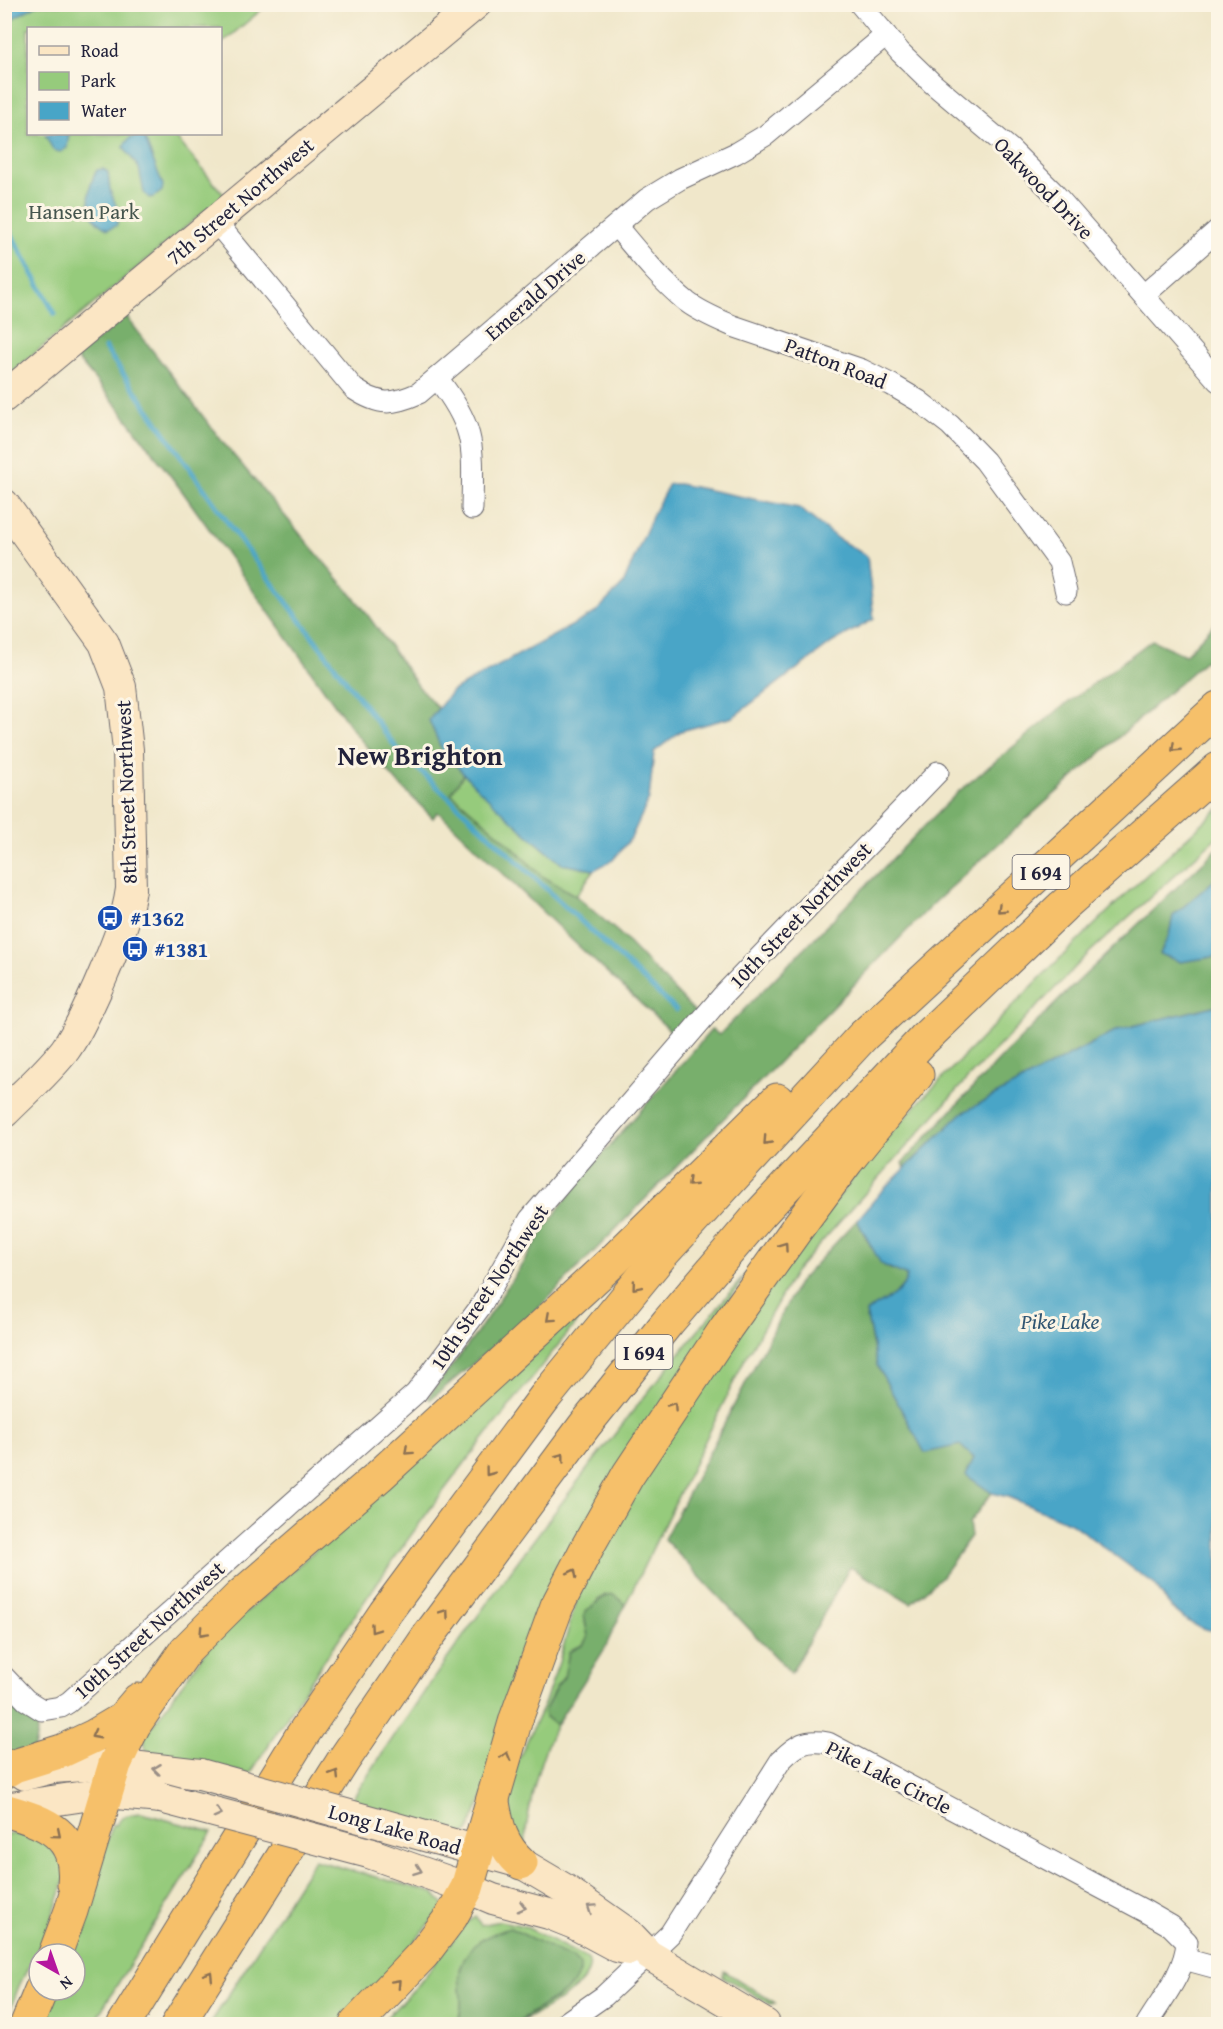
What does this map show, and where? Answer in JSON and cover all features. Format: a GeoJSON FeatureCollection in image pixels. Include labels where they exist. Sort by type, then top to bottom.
{"type":"FeatureCollection","features":[{"type":"Feature","properties":{"kind":"highway","name":"I 694"},"geometry":{"type":"LineString","coordinates":[[124,2025],[301,1737],[385,1612],[545,1397],[662,1254],[863,1036],[1218,708]]}},
{"type":"Feature","properties":{"kind":"highway","name":"I 694"},"geometry":{"type":"LineString","coordinates":[[178,2025],[343,1761],[415,1655],[585,1425],[675,1314],[788,1183],[924,1039],[1063,906],[1218,771]]}},
{"type":"Feature","properties":{"kind":"highway"},"geometry":{"type":"LineString","coordinates":[[356,2025],[423,1954],[451,1917],[467,1888],[516,1719],[557,1606],[574,1571],[628,1475],[777,1256],[846,1161],[931,1059],[998,989],[1218,771]]}},
{"type":"Feature","properties":{"kind":"highway"},"geometry":{"type":"LineString","coordinates":[[59,1942],[71,1911],[110,1778],[134,1725],[186,1650],[218,1616],[379,1476],[612,1262],[772,1104],[863,1036]]}},
{"type":"Feature","properties":{"kind":"highway"},"geometry":{"type":"LineString","coordinates":[[4,1772],[14,1766],[62,1751],[121,1720],[142,1696],[171,1670]]}},
{"type":"Feature","properties":{"kind":"highway"},"geometry":{"type":"LineString","coordinates":[[493,1802],[501,1839],[520,1863]]}},
{"type":"Feature","properties":{"kind":"highway"},"geometry":{"type":"LineString","coordinates":[[4,1809],[43,1823],[69,1845],[75,1873],[71,1911]]}},
{"type":"Feature","properties":{"kind":"highway"},"geometry":{"type":"LineString","coordinates":[[27,2025],[36,2002]]}},
{"type":"Feature","properties":{"kind":"street","name":"7th Street Northwest"},"geometry":{"type":"LineString","coordinates":[[4,397],[476,4]]}},
{"type":"Feature","properties":{"kind":"street","name":"Oakwood Drive"},"geometry":{"type":"LineString","coordinates":[[860,4],[932,83],[1009,148],[1054,193],[1218,381]]}},
{"type":"Feature","properties":{"kind":"street","name":"Emerald Drive"},"geometry":{"type":"LineString","coordinates":[[216,222],[354,389],[377,401],[392,403],[419,393],[438,378],[647,199],[680,179],[736,153],[766,135],[886,35]]}},
{"type":"Feature","properties":{"kind":"street","name":"Patton Road"},"geometry":{"type":"LineString","coordinates":[[616,226],[667,283],[697,308],[733,326],[862,370],[920,401],[950,425],[985,461],[1059,562],[1066,592]]}},
{"type":"Feature","properties":{"kind":"street"},"geometry":{"type":"LineString","coordinates":[[1144,295],[1218,230]]}},
{"type":"Feature","properties":{"kind":"street"},"geometry":{"type":"LineString","coordinates":[[438,378],[464,418],[471,439],[472,509]]}},
{"type":"Feature","properties":{"kind":"street","name":"8th Street Northwest"},"geometry":{"type":"LineString","coordinates":[[4,504],[104,642],[121,687],[129,750],[131,889],[122,931],[80,1026],[50,1068],[4,1113]]}},
{"type":"Feature","properties":{"kind":"street","name":"10th Street Northwest"},"geometry":{"type":"LineString","coordinates":[[4,1677],[34,1707],[42,1710],[61,1707],[75,1698],[416,1393],[481,1306],[530,1219],[725,993],[938,772]]}},
{"type":"Feature","properties":{"kind":"street","name":"Pike Lake Circle"},"geometry":{"type":"LineString","coordinates":[[649,1955],[670,1934],[781,1760],[801,1744],[813,1740],[828,1743],[1171,1926],[1187,1942],[1184,1959]]}},
{"type":"Feature","properties":{"kind":"street"},"geometry":{"type":"LineString","coordinates":[[4,1780],[52,1768],[110,1778]]}},
{"type":"Feature","properties":{"kind":"street","name":"Long Lake Road"},"geometry":{"type":"LineString","coordinates":[[110,1778],[200,1774],[520,1863],[565,1889],[629,1934],[649,1955],[765,2025]]}},
{"type":"Feature","properties":{"kind":"street"},"geometry":{"type":"LineString","coordinates":[[4,1809],[110,1778]]}},
{"type":"Feature","properties":{"kind":"street","name":"Long Lake Road"},"geometry":{"type":"LineString","coordinates":[[110,1778],[161,1798],[369,1853],[493,1899],[549,1914],[574,1924],[617,1947],[649,1955]]}},
{"type":"Feature","properties":{"kind":"street"},"geometry":{"type":"LineString","coordinates":[[564,2025],[604,1996],[649,1955]]}},
{"type":"Feature","properties":{"kind":"street"},"geometry":{"type":"LineString","coordinates":[[1147,2025],[1184,1959],[1217,1968]]}},
{"type":"Feature","properties":{"kind":"green space","name":"Hansen Park"},"geometry":{"type":"Polygon","coordinates":[[[5,5],[267,5],[222,43],[222,27],[27,27],[27,135],[174,135],[224,195],[5,378],[5,5]]]}},
{"type":"Feature","properties":{"kind":"green space"},"geometry":{"type":"Polygon","coordinates":[[[126,316],[225,445],[362,607],[419,687],[438,708],[429,720],[442,750],[464,774],[451,793],[542,876],[576,896],[619,933],[697,1014],[677,1037],[443,816],[437,812],[433,818],[397,782],[355,733],[182,491],[118,407],[76,357],[126,316]]]}},
{"type":"Feature","properties":{"kind":"green space"},"geometry":{"type":"Polygon","coordinates":[[[1218,620],[1218,649],[931,906],[537,1310],[430,1400],[428,1397],[477,1333],[559,1208],[592,1166],[712,1029],[719,1035],[958,792],[1058,710],[1152,640],[1185,655],[1218,620]]]}},
{"type":"Feature","properties":{"kind":"green space"},"geometry":{"type":"Polygon","coordinates":[[[464,774],[522,830],[562,864],[594,870],[576,896],[542,876],[451,793],[464,774]]]}},
{"type":"Feature","properties":{"kind":"green space"},"geometry":{"type":"Polygon","coordinates":[[[1218,809],[1218,836],[1090,952],[966,1080],[795,1272],[744,1361],[625,1605],[617,1597],[605,1595],[598,1600],[585,1622],[588,1636],[583,1645],[572,1649],[568,1655],[568,1667],[564,1677],[556,1687],[544,1712],[545,1716],[556,1725],[541,1761],[526,1826],[524,1850],[505,1825],[513,1771],[544,1704],[559,1662],[578,1595],[647,1468],[779,1275],[869,1157],[1044,974],[1218,809]]]}},
{"type":"Feature","properties":{"kind":"green space"},"geometry":{"type":"Polygon","coordinates":[[[1218,848],[1218,877],[1173,916],[1169,935],[1160,954],[1181,962],[1218,956],[1218,1005],[1117,1030],[962,1113],[905,1168],[902,1163],[998,1061],[1218,848]]]}},
{"type":"Feature","properties":{"kind":"green space"},"geometry":{"type":"Polygon","coordinates":[[[857,1220],[882,1263],[889,1269],[903,1273],[907,1278],[894,1294],[866,1313],[877,1365],[925,1453],[960,1445],[974,1458],[966,1475],[992,1493],[969,1523],[971,1536],[941,1577],[911,1603],[850,1567],[791,1673],[664,1539],[798,1283],[857,1220]]]}},
{"type":"Feature","properties":{"kind":"green space"},"geometry":{"type":"Polygon","coordinates":[[[749,1270],[652,1419],[468,1831],[462,1835],[349,1804],[395,1734],[540,1531],[642,1399],[749,1270]]]}},
{"type":"Feature","properties":{"kind":"green space"},"geometry":{"type":"Polygon","coordinates":[[[598,1295],[412,1533],[329,1653],[250,1774],[152,1754],[146,1750],[144,1737],[211,1644],[598,1295]]]}},
{"type":"Feature","properties":{"kind":"green space"},"geometry":{"type":"Polygon","coordinates":[[[611,1594],[625,1605],[604,1650],[556,1725],[545,1716],[544,1712],[556,1687],[564,1677],[569,1652],[583,1645],[588,1636],[584,1615],[586,1610],[611,1594]]]}},
{"type":"Feature","properties":{"kind":"green space"},"geometry":{"type":"Polygon","coordinates":[[[4,1695],[27,1717],[39,1722],[33,1754],[4,1766],[4,1695]]]}},
{"type":"Feature","properties":{"kind":"green space"},"geometry":{"type":"Polygon","coordinates":[[[141,1813],[212,1832],[93,2024],[42,2024],[50,2002],[87,2002],[87,1942],[72,1942],[113,1824],[116,1825],[121,1819],[141,1813]]]}},
{"type":"Feature","properties":{"kind":"green space"},"geometry":{"type":"Polygon","coordinates":[[[5,1835],[39,1835],[69,1868],[49,1926],[41,1942],[27,1942],[27,1970],[5,2023],[5,1835]]]}},
{"type":"Feature","properties":{"kind":"green space"},"geometry":{"type":"Polygon","coordinates":[[[314,1860],[434,1893],[444,1906],[346,2024],[210,2024],[314,1860]]]}},
{"type":"Feature","properties":{"kind":"green space"},"geometry":{"type":"Polygon","coordinates":[[[475,1917],[481,1925],[500,1921],[524,1926],[588,1959],[589,1968],[584,1978],[563,1998],[514,2024],[559,1996],[580,1972],[465,1959],[460,1969],[461,2005],[458,2024],[380,2024],[419,1984],[466,1923],[475,1917]]]}},
{"type":"Feature","properties":{"kind":"green space"},"geometry":{"type":"Polygon","coordinates":[[[510,1928],[573,1958],[580,1965],[580,1972],[565,1992],[514,2024],[458,2024],[461,2006],[459,1977],[468,1952],[486,1937],[510,1928]]]}},
{"type":"Feature","properties":{"kind":"green space"},"geometry":{"type":"Polygon","coordinates":[[[724,1971],[775,2003],[770,2004],[722,1976],[724,1971]]]}},
{"type":"Feature","properties":{"kind":"water"},"geometry":{"type":"Polygon","coordinates":[[[5,4],[37,5],[15,17],[5,28],[5,4]]]}},
{"type":"Feature","properties":{"kind":"water"},"geometry":{"type":"Polygon","coordinates":[[[46,135],[69,135],[67,148],[60,152],[53,150],[46,135]]]}},
{"type":"Feature","properties":{"kind":"water"},"geometry":{"type":"Polygon","coordinates":[[[144,137],[163,185],[162,191],[154,197],[149,198],[144,193],[139,168],[124,148],[130,138],[144,137]]]}},
{"type":"Feature","properties":{"kind":"water"},"geometry":{"type":"Polygon","coordinates":[[[103,169],[108,172],[110,190],[120,216],[116,226],[108,229],[95,218],[89,203],[93,178],[97,170],[103,169]]]}},
{"type":"Feature","properties":{"kind":"water"},"geometry":{"type":"Polygon","coordinates":[[[669,484],[679,484],[799,508],[838,539],[867,556],[874,619],[833,642],[733,717],[681,731],[654,752],[649,799],[631,838],[613,860],[594,870],[562,864],[474,785],[442,750],[429,720],[452,691],[595,613],[623,584],[655,510],[669,484]]]}},
{"type":"Feature","properties":{"kind":"water"},"geometry":{"type":"Polygon","coordinates":[[[1218,877],[1218,956],[1181,962],[1160,954],[1169,935],[1173,916],[1218,877]]]}},
{"type":"Feature","properties":{"kind":"water","name":"Pike Lake"},"geometry":{"type":"Polygon","coordinates":[[[1218,1005],[1218,1630],[1211,1630],[1196,1626],[1182,1617],[1171,1607],[1155,1585],[1071,1523],[1008,1497],[992,1493],[966,1475],[974,1458],[960,1445],[925,1453],[877,1365],[866,1312],[896,1293],[905,1283],[907,1276],[881,1264],[857,1220],[880,1193],[962,1113],[1117,1030],[1218,1005]]]}},
{"type":"Feature","properties":{"kind":"waterway"},"geometry":{"type":"LineString","coordinates":[[4,221],[55,314]]}},
{"type":"Feature","properties":{"kind":"waterway"},"geometry":{"type":"LineString","coordinates":[[105,348],[243,544],[398,750],[676,1010]]}},
{"type":"Feature","properties":{"kind":"place","name":"#1362"},"geometry":{"type":"Point","coordinates":[110,918]}},
{"type":"Feature","properties":{"kind":"place","name":"#1381"},"geometry":{"type":"Point","coordinates":[135,949]}},
{"type":"Feature","properties":{"kind":"district","name":"New Brighton"},"geometry":{"type":"Point","coordinates":[420,755]}}]}
